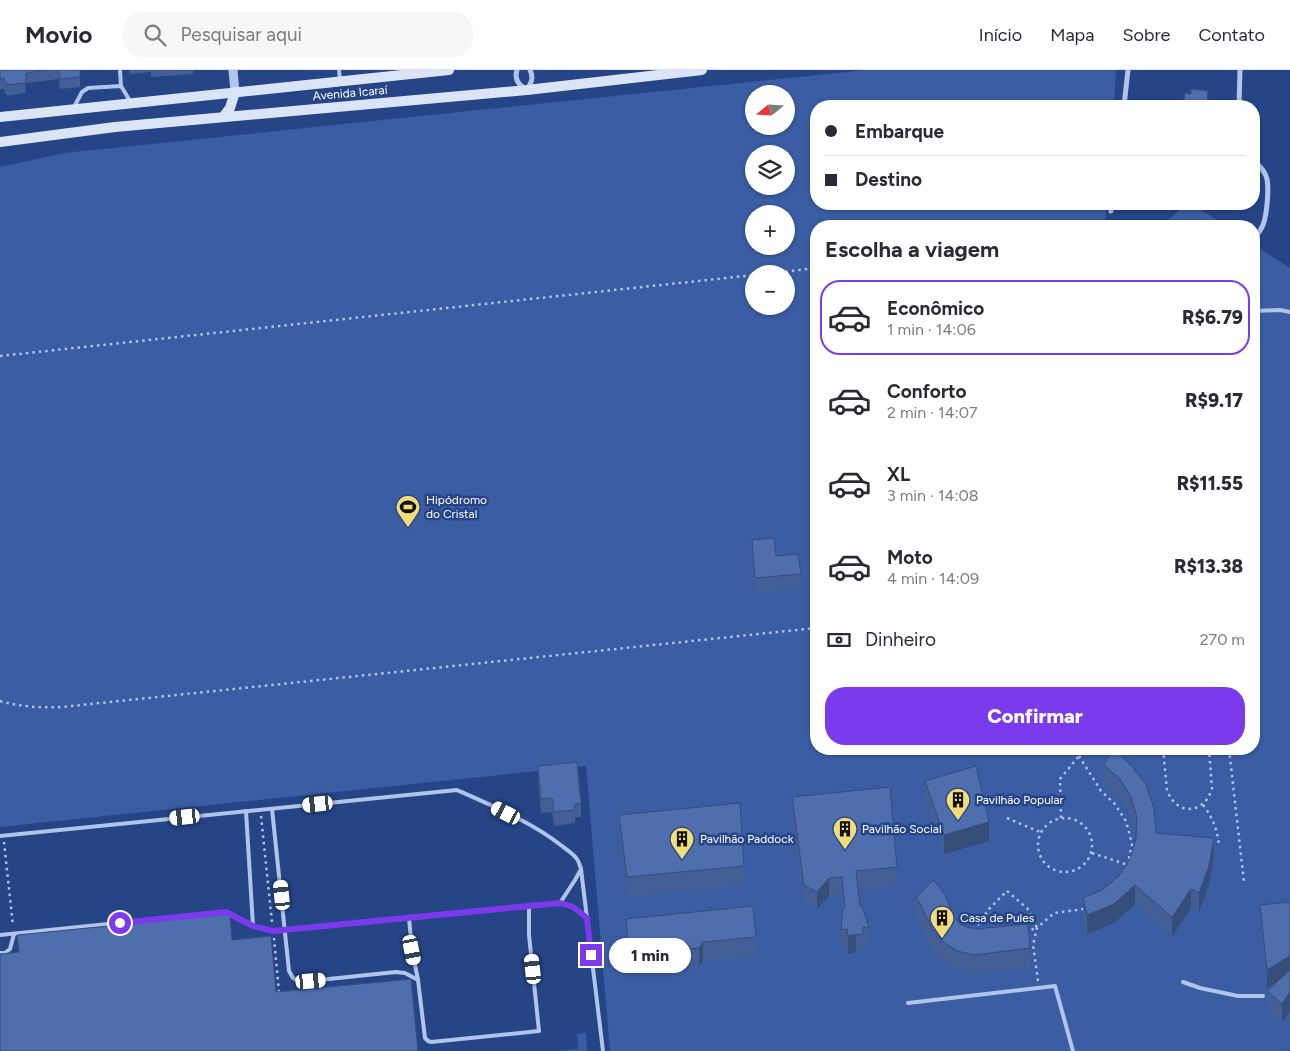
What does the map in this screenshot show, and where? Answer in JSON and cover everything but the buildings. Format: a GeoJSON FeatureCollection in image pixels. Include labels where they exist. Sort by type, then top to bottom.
{"type":"FeatureCollection","features":[{"type":"Feature","properties":{"kind":"main road","name":"Avenida Icaraí"},"geometry":{"type":"LineString","coordinates":[[0,116],[340,81],[407,72],[449,70]]}},
{"type":"Feature","properties":{"kind":"main road","name":"Avenida Icaraí"},"geometry":{"type":"LineString","coordinates":[[0,142],[115,126],[527,90],[702,70]]}},
{"type":"Feature","properties":{"kind":"main road"},"geometry":{"type":"LineString","coordinates":[[223,117],[230,108],[235,92]]}},
{"type":"Feature","properties":{"kind":"street"},"geometry":{"type":"LineString","coordinates":[[233,70],[235,92]]}},
{"type":"Feature","properties":{"kind":"street"},"geometry":{"type":"LineString","coordinates":[[517,70],[516,79],[519,85],[527,90],[532,82],[530,70]]}},
{"type":"Feature","properties":{"kind":"street"},"geometry":{"type":"LineString","coordinates":[[1125,100],[1128,70]]}},
{"type":"Feature","properties":{"kind":"street"},"geometry":{"type":"LineString","coordinates":[[1239,100],[1240,70]]}},
{"type":"Feature","properties":{"kind":"street"},"geometry":{"type":"LineString","coordinates":[[1260,165],[1267,181],[1266,214],[1260,232]]}},
{"type":"Feature","properties":{"kind":"lane"},"geometry":{"type":"LineString","coordinates":[[120,70],[122,86],[131,103]]}},
{"type":"Feature","properties":{"kind":"lane"},"geometry":{"type":"LineString","coordinates":[[339,70],[340,81]]}},
{"type":"Feature","properties":{"kind":"lane"},"geometry":{"type":"LineString","coordinates":[[72,109],[82,92],[88,88],[122,86]]}},
{"type":"Feature","properties":{"kind":"lane"},"geometry":{"type":"LineString","coordinates":[[1260,311],[1280,310],[1290,312]]}},
{"type":"Feature","properties":{"kind":"lane"},"geometry":{"type":"LineString","coordinates":[[2,836],[456,790],[490,804],[554,840],[576,857],[581,870],[603,1051]]}},
{"type":"Feature","properties":{"kind":"lane"},"geometry":{"type":"LineString","coordinates":[[272,808],[289,972],[293,978],[300,982],[396,972],[405,973],[418,980]]}},
{"type":"Feature","properties":{"kind":"lane"},"geometry":{"type":"LineString","coordinates":[[246,811],[253,926]]}},
{"type":"Feature","properties":{"kind":"lane"},"geometry":{"type":"LineString","coordinates":[[560,903],[581,870]]}},
{"type":"Feature","properties":{"kind":"lane"},"geometry":{"type":"LineString","coordinates":[[0,935],[226,912],[253,926],[273,931],[560,903],[573,907],[587,918]]}},
{"type":"Feature","properties":{"kind":"lane"},"geometry":{"type":"LineString","coordinates":[[409,918],[425,1038],[431,1042],[539,1030],[529,935],[529,906]]}},
{"type":"Feature","properties":{"kind":"lane"},"geometry":{"type":"LineString","coordinates":[[0,953],[5,953],[10,949],[14,934]]}},
{"type":"Feature","properties":{"kind":"lane"},"geometry":{"type":"LineString","coordinates":[[1183,982],[1200,988],[1238,996],[1263,996]]}},
{"type":"Feature","properties":{"kind":"lane"},"geometry":{"type":"LineString","coordinates":[[908,1003],[1055,986],[1073,1051]]}},
{"type":"Feature","properties":{"kind":"path"},"geometry":{"type":"LineString","coordinates":[[795,271],[810,269]]}},
{"type":"Feature","properties":{"kind":"path"},"geometry":{"type":"LineString","coordinates":[[0,356],[745,276]]}},
{"type":"Feature","properties":{"kind":"path"},"geometry":{"type":"LineString","coordinates":[[0,701],[26,707],[62,707],[810,629]]}},
{"type":"Feature","properties":{"kind":"path"},"geometry":{"type":"LineString","coordinates":[[1164,755],[1167,790],[1173,802],[1184,809],[1191,809],[1208,801],[1212,788],[1209,755]]}},
{"type":"Feature","properties":{"kind":"path"},"geometry":{"type":"LineString","coordinates":[[1230,755],[1244,882]]}},
{"type":"Feature","properties":{"kind":"path"},"geometry":{"type":"LineString","coordinates":[[1061,818],[1060,779],[1080,756],[1101,791],[1114,803],[1126,821],[1132,844],[1125,871]]}},
{"type":"Feature","properties":{"kind":"path"},"geometry":{"type":"LineString","coordinates":[[1203,805],[1214,821],[1218,831],[1219,845]]}},
{"type":"Feature","properties":{"kind":"path"},"geometry":{"type":"LineString","coordinates":[[260,810],[279,992],[288,992]]}},
{"type":"Feature","properties":{"kind":"path"},"geometry":{"type":"LineString","coordinates":[[1007,818],[1041,832]]}},
{"type":"Feature","properties":{"kind":"path"},"geometry":{"type":"LineString","coordinates":[[1061,818],[1077,820],[1083,824],[1092,837],[1093,845],[1088,861],[1082,867],[1064,873],[1055,871],[1048,866],[1038,850],[1038,841],[1046,825],[1053,820],[1061,818]]}},
{"type":"Feature","properties":{"kind":"path"},"geometry":{"type":"LineString","coordinates":[[2,836],[14,934]]}},
{"type":"Feature","properties":{"kind":"path"},"geometry":{"type":"LineString","coordinates":[[1092,853],[1128,864]]}},
{"type":"Feature","properties":{"kind":"path"},"geometry":{"type":"LineString","coordinates":[[1039,988],[1034,945],[1037,928],[1029,910],[1007,892],[988,909],[972,932],[999,939],[1037,928],[1054,913],[1081,910],[1088,907]]}},
{"type":"Feature","properties":{"kind":"shaded area","name":"Hipódromo do Cristal"},"geometry":{"type":"Polygon","coordinates":[[[866,70],[1116,70],[1114,100],[810,100],[810,210],[1106,210],[1105,220],[810,220],[810,755],[1260,755],[1260,249],[1290,268],[1290,1050],[610,1051],[586,766],[0,827],[0,167],[64,153],[866,70]]]}},
{"type":"Feature","properties":{"kind":"shaded area"},"geometry":{"type":"Polygon","coordinates":[[[1180,210],[1201,210],[1217,220],[1168,220],[1180,210]]]}},
{"type":"Feature","properties":{"kind":"shaded area"},"geometry":{"type":"Polygon","coordinates":[[[586,1033],[587,1051],[558,1051],[578,1049],[577,1034],[586,1033]]]}},
{"type":"Feature","properties":{"kind":"place","name":"Hipódromo do Cristal"},"geometry":{"type":"Point","coordinates":[408,528]}},
{"type":"Feature","properties":{"kind":"place","name":"Pavilhão Popular"},"geometry":{"type":"Point","coordinates":[958,821]}},
{"type":"Feature","properties":{"kind":"place","name":"Pavilhão Social"},"geometry":{"type":"Point","coordinates":[845,850]}},
{"type":"Feature","properties":{"kind":"place","name":"Pavilhão Paddock"},"geometry":{"type":"Point","coordinates":[682,860]}},
{"type":"Feature","properties":{"kind":"place","name":"Casa de Pules"},"geometry":{"type":"Point","coordinates":[942,939]}},
{"type":"Feature","properties":{"kind":"route"},"geometry":{"type":"LineString","coordinates":[[120,923],[226,912],[253,926],[273,931],[560,903],[573,907],[587,918],[591,955]]}}]}
